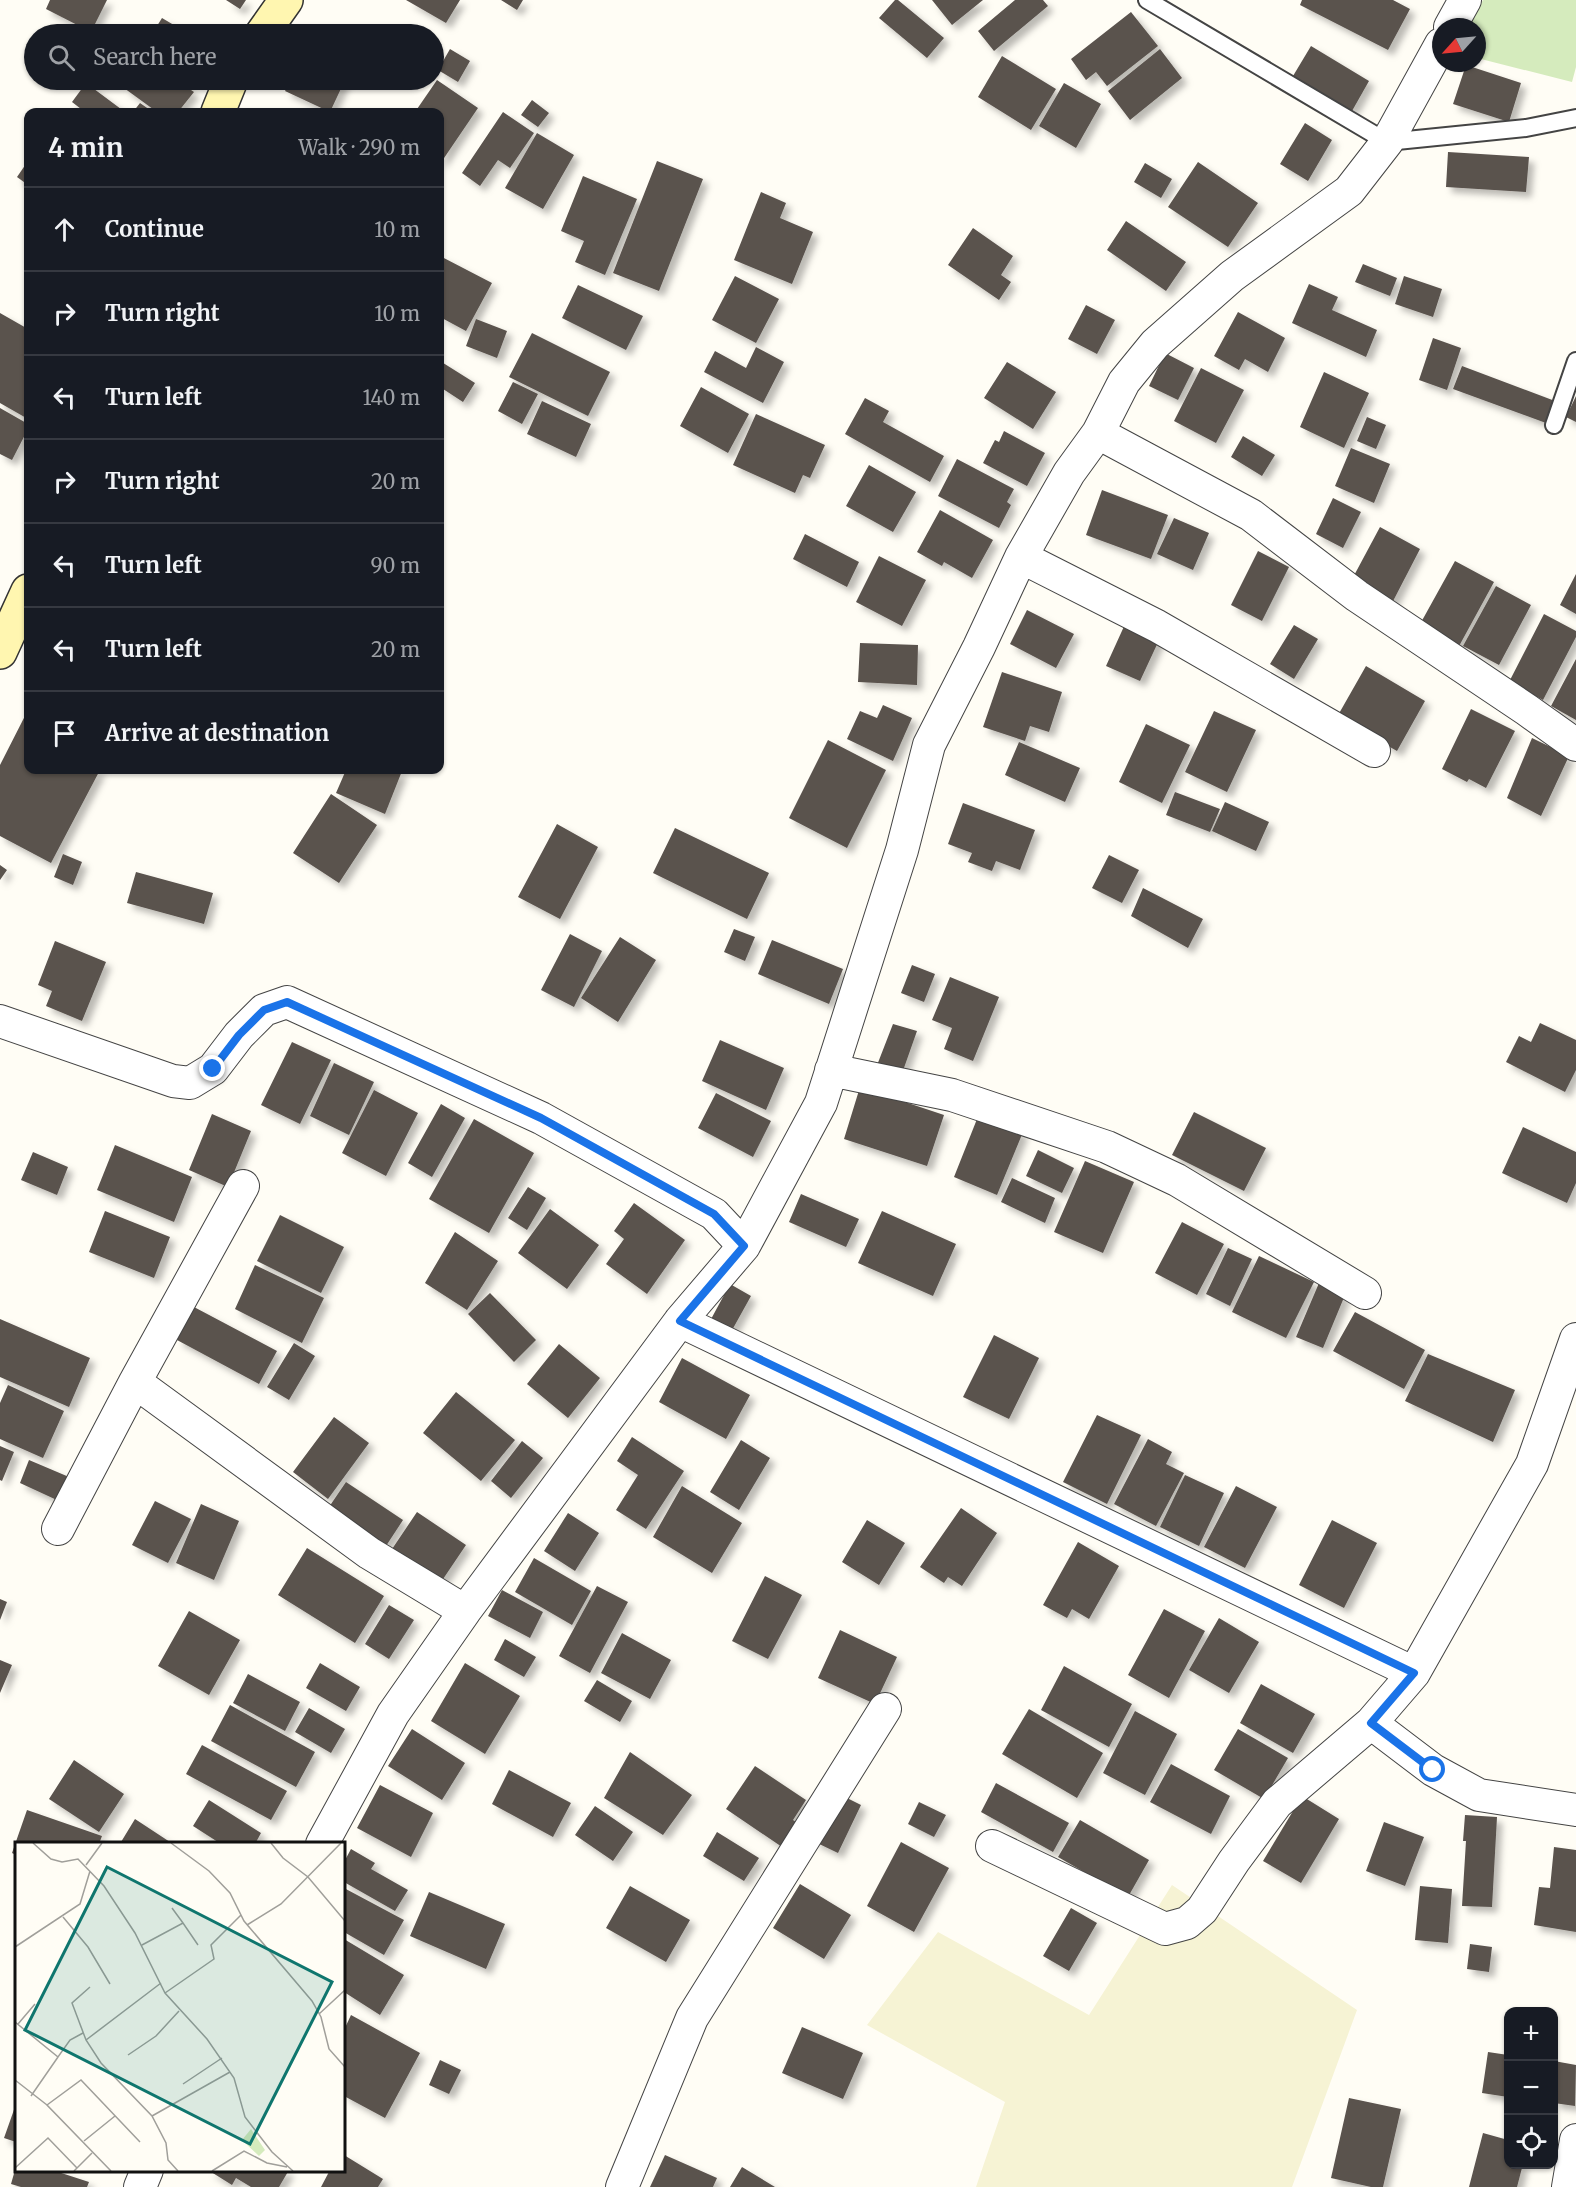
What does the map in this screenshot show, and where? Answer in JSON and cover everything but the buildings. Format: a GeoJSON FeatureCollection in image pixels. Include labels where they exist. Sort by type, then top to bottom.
{"type":"FeatureCollection","features":[{"type":"Feature","properties":{"kind":"main road"},"geometry":{"type":"LineString","coordinates":[[269,24],[286,0]]}},
{"type":"Feature","properties":{"kind":"main road"},"geometry":{"type":"LineString","coordinates":[[220,108],[227,90]]}},
{"type":"Feature","properties":{"kind":"main road"},"geometry":{"type":"LineString","coordinates":[[0,652],[24,600]]}},
{"type":"Feature","properties":{"kind":"street"},"geometry":{"type":"LineString","coordinates":[[1455,18],[1465,0]]}},
{"type":"Feature","properties":{"kind":"street"},"geometry":{"type":"LineString","coordinates":[[323,1842],[393,1714],[465,1611],[680,1321],[744,1246],[821,1102],[902,850],[929,745],[980,647],[1021,557],[1069,473],[1098,433],[1124,382],[1155,344],[1232,276],[1349,190],[1387,142],[1432,60]]}},
{"type":"Feature","properties":{"kind":"street"},"geometry":{"type":"LineString","coordinates":[[1098,433],[1251,515],[1357,596],[1576,745]]}},
{"type":"Feature","properties":{"kind":"street"},"geometry":{"type":"LineString","coordinates":[[1021,557],[1157,626],[1374,751]]}},
{"type":"Feature","properties":{"kind":"street"},"geometry":{"type":"LineString","coordinates":[[0,1021],[173,1081],[190,1083],[213,1069],[239,1035],[264,1010],[287,1002],[541,1118],[714,1214],[744,1246]]}},
{"type":"Feature","properties":{"kind":"street"},"geometry":{"type":"LineString","coordinates":[[831,1070],[952,1095],[1107,1147],[1177,1180],[1365,1293]]}},
{"type":"Feature","properties":{"kind":"street"},"geometry":{"type":"LineString","coordinates":[[58,1529],[135,1382],[243,1186]]}},
{"type":"Feature","properties":{"kind":"street"},"geometry":{"type":"LineString","coordinates":[[680,1321],[1414,1673]]}},
{"type":"Feature","properties":{"kind":"street"},"geometry":{"type":"LineString","coordinates":[[992,1846],[1164,1929],[1186,1923],[1202,1910],[1234,1861],[1277,1803],[1371,1723],[1414,1673],[1532,1464],[1576,1340]]}},
{"type":"Feature","properties":{"kind":"street"},"geometry":{"type":"LineString","coordinates":[[135,1382],[369,1553],[465,1611]]}},
{"type":"Feature","properties":{"kind":"street"},"geometry":{"type":"LineString","coordinates":[[622,2187],[692,2018],[885,1709]]}},
{"type":"Feature","properties":{"kind":"street"},"geometry":{"type":"LineString","coordinates":[[1371,1723],[1433,1770],[1479,1795],[1576,1810]]}},
{"type":"Feature","properties":{"kind":"street"},"geometry":{"type":"LineString","coordinates":[[1568,2187],[1576,2140]]}},
{"type":"Feature","properties":{"kind":"street"},"geometry":{"type":"LineString","coordinates":[[140,2187],[146,2172]]}},
{"type":"Feature","properties":{"kind":"lane"},"geometry":{"type":"LineString","coordinates":[[1147,0],[1387,142],[1526,128],[1576,118]]}},
{"type":"Feature","properties":{"kind":"lane"},"geometry":{"type":"LineString","coordinates":[[1554,425],[1576,361]]}},
{"type":"Feature","properties":{"kind":"shaded area"},"geometry":{"type":"Polygon","coordinates":[[[1172,1885],[1357,2010],[1292,2187],[976,2187],[1005,2102],[867,2025],[938,1932],[1089,2015],[1172,1885]]]}},
{"type":"Feature","properties":{"kind":"green space"},"geometry":{"type":"Polygon","coordinates":[[[1483,0],[1576,0],[1576,67],[1572,82],[1486,60],[1486,18],[1473,18],[1483,0]]]}},
{"type":"Feature","properties":{"kind":"route"},"geometry":{"type":"LineString","coordinates":[[213,1069],[239,1035],[264,1010],[287,1002],[541,1118],[714,1214],[744,1246],[680,1321],[1414,1673],[1371,1723],[1433,1770]]}}]}
